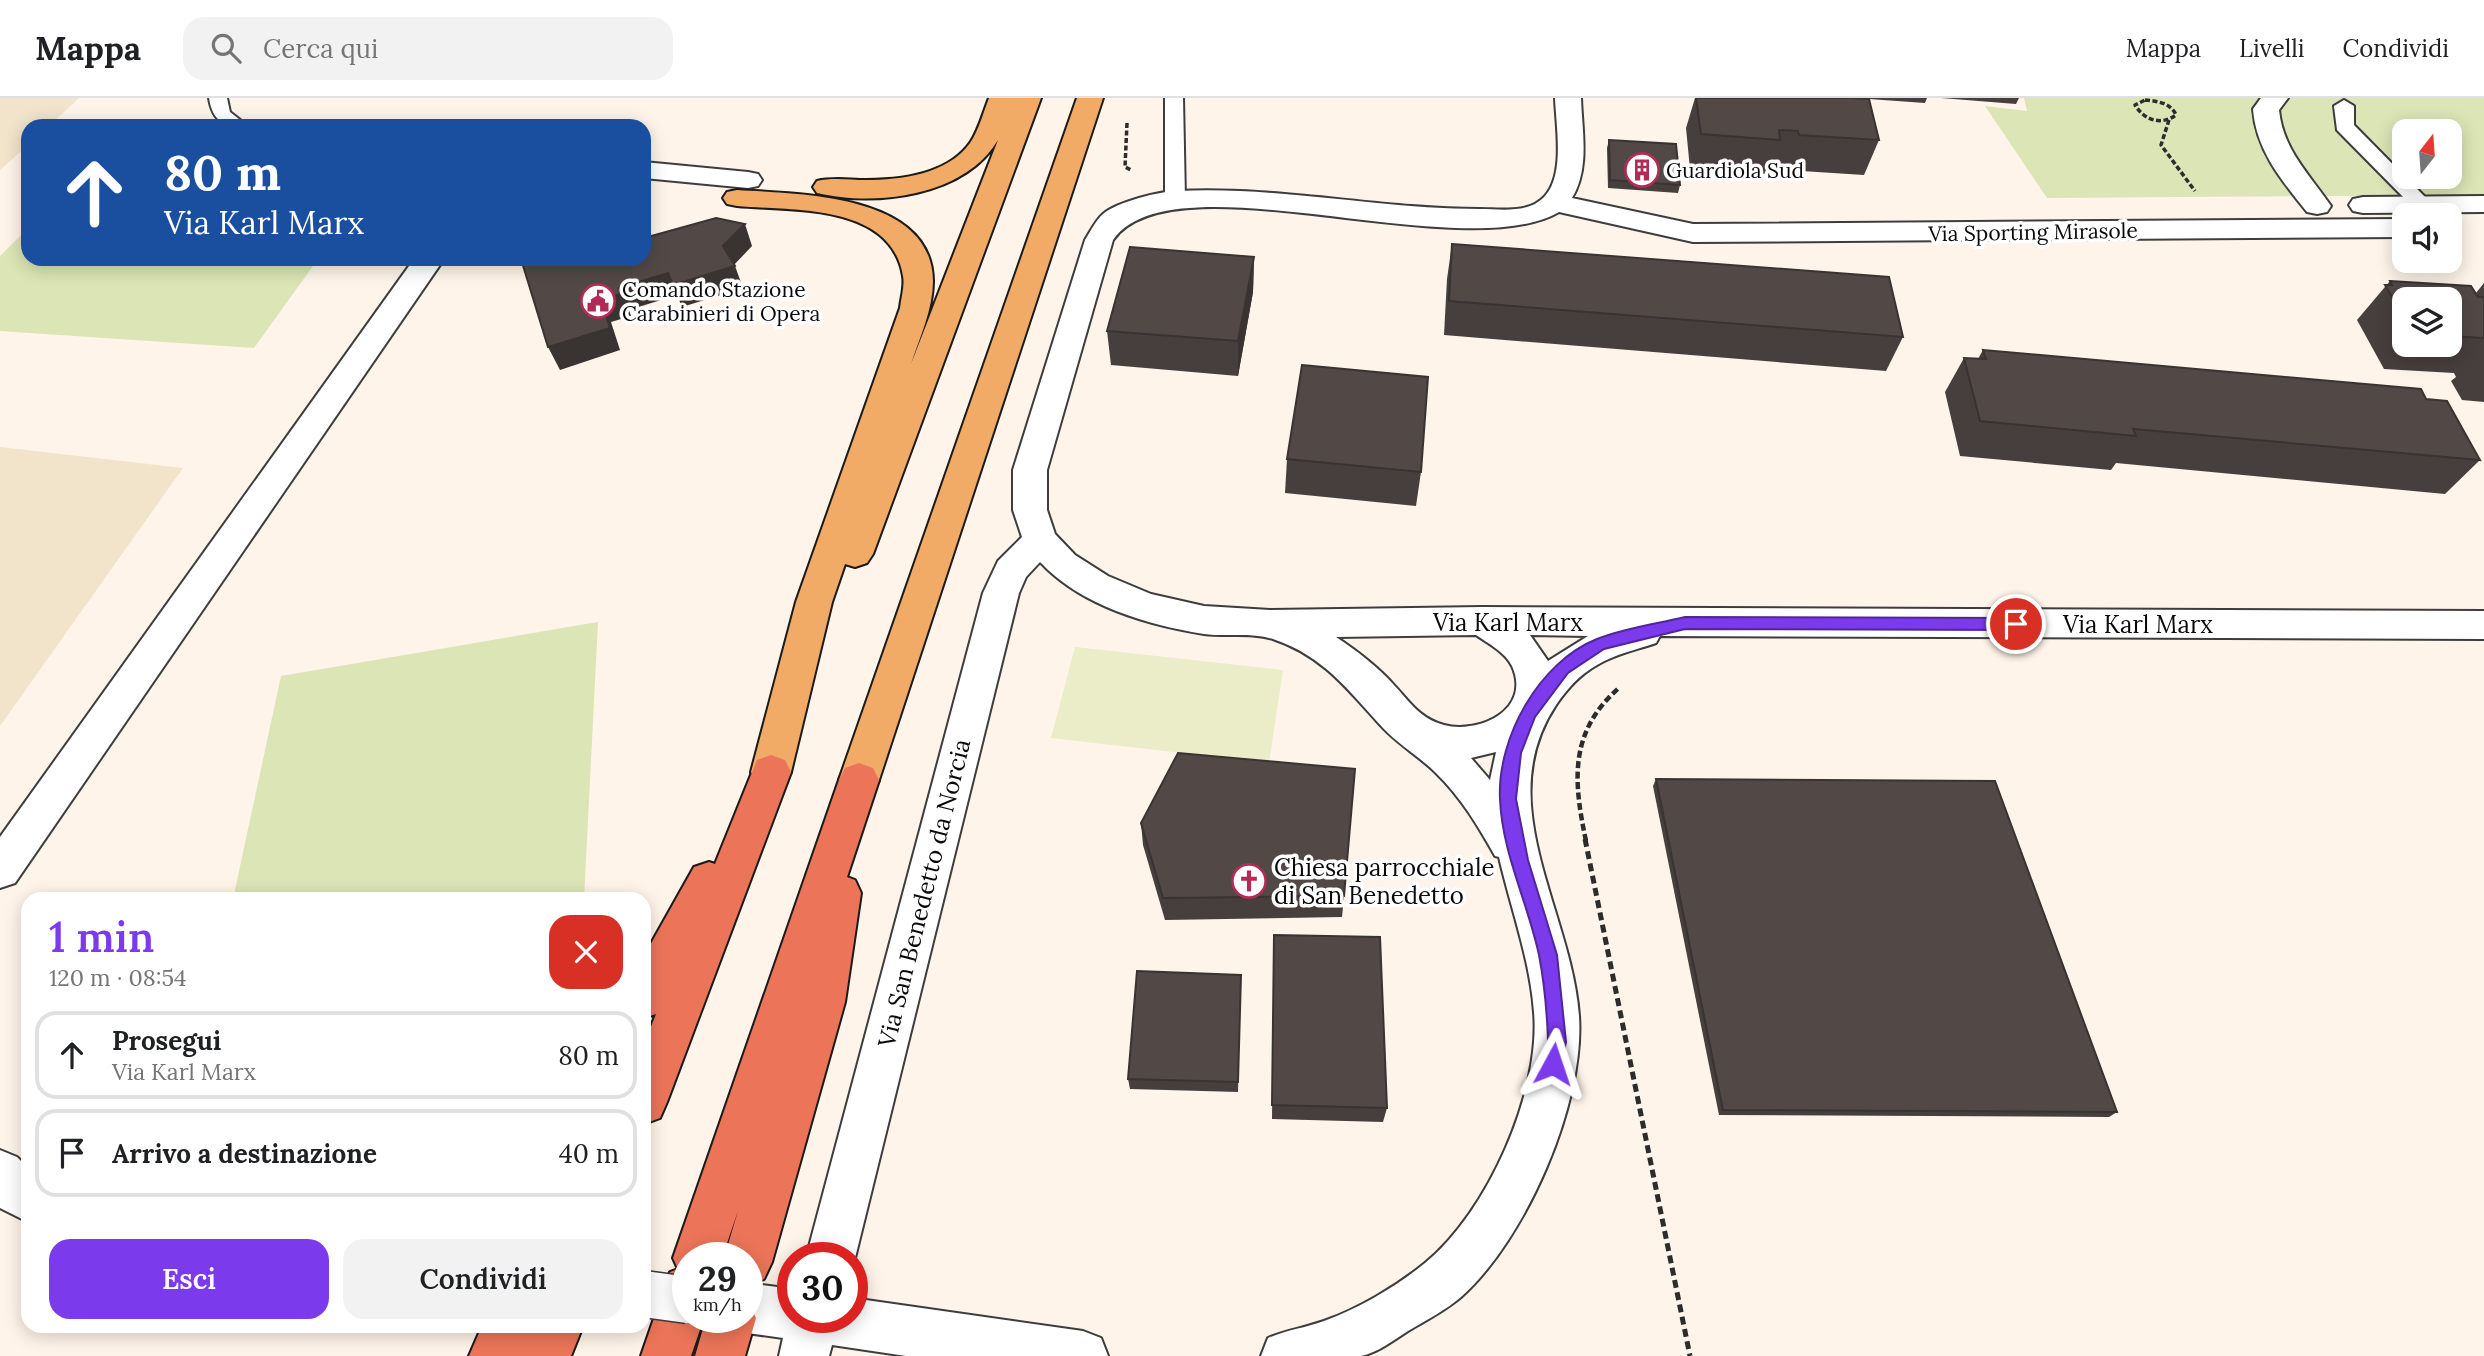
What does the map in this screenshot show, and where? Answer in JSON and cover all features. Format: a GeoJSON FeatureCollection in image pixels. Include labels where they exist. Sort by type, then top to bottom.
{"type":"FeatureCollection","features":[{"type":"Feature","properties":{"kind":"highway"},"geometry":{"type":"LineString","coordinates":[[651,986],[771,772]]}},
{"type":"Feature","properties":{"kind":"highway"},"geometry":{"type":"LineString","coordinates":[[651,1084],[771,772]]}},
{"type":"Feature","properties":{"kind":"highway"},"geometry":{"type":"LineString","coordinates":[[703,1242],[859,780]]}},
{"type":"Feature","properties":{"kind":"highway"},"geometry":{"type":"LineString","coordinates":[[753,1242],[823,1002],[859,780]]}},
{"type":"Feature","properties":{"kind":"highway"},"geometry":{"type":"LineString","coordinates":[[494,1356],[506,1333]]}},
{"type":"Feature","properties":{"kind":"highway"},"geometry":{"type":"LineString","coordinates":[[546,1356],[555,1333]]}},
{"type":"Feature","properties":{"kind":"highway"},"geometry":{"type":"LineString","coordinates":[[666,1356],[674,1333]]}},
{"type":"Feature","properties":{"kind":"highway"},"geometry":{"type":"LineString","coordinates":[[720,1356],[727,1333]]}},
{"type":"Feature","properties":{"kind":"main road"},"geometry":{"type":"LineString","coordinates":[[742,189],[887,189],[925,181],[957,167],[978,152],[1002,98]]}},
{"type":"Feature","properties":{"kind":"main road"},"geometry":{"type":"LineString","coordinates":[[771,772],[1028,98]]}},
{"type":"Feature","properties":{"kind":"main road"},"geometry":{"type":"LineString","coordinates":[[859,780],[1090,98]]}},
{"type":"Feature","properties":{"kind":"main road"},"geometry":{"type":"LineString","coordinates":[[742,189],[862,211],[889,225],[909,248],[918,276],[915,308],[814,602],[771,772]]}},
{"type":"Feature","properties":{"kind":"street"},"geometry":{"type":"LineString","coordinates":[[1520,860],[1487,805],[1451,762],[1390,707],[1347,663],[1308,638],[1270,624],[1204,620],[1145,606],[1095,586],[1063,564],[1040,540],[1030,510],[1030,470],[1099,240],[1113,220],[1144,206],[1175,199],[1217,199],[1487,219],[1526,216],[1555,203],[1566,185],[1570,163],[1568,98]]}},
{"type":"Feature","properties":{"kind":"street"},"geometry":{"type":"LineString","coordinates":[[2276,98],[2266,109],[2266,124],[2284,162],[2317,206]]}},
{"type":"Feature","properties":{"kind":"street"},"geometry":{"type":"LineString","coordinates":[[651,171],[742,189]]}},
{"type":"Feature","properties":{"kind":"street"},"geometry":{"type":"LineString","coordinates":[[651,189],[742,189]]}},
{"type":"Feature","properties":{"kind":"street","name":"Via Sporting Mirasole"},"geometry":{"type":"LineString","coordinates":[[1555,203],[1693,233],[1759,235],[2392,228]]}},
{"type":"Feature","properties":{"kind":"street","name":"Via Sporting Mirasole"},"geometry":{"type":"LineString","coordinates":[[2462,204],[2484,204]]}},
{"type":"Feature","properties":{"kind":"street","name":"Via Sporting Mirasole"},"geometry":{"type":"LineString","coordinates":[[1662,226],[1753,217],[2392,205]]}},
{"type":"Feature","properties":{"kind":"street"},"geometry":{"type":"LineString","coordinates":[[2462,228],[2484,228]]}},
{"type":"Feature","properties":{"kind":"street"},"geometry":{"type":"LineString","coordinates":[[0,870],[424,266]]}},
{"type":"Feature","properties":{"kind":"street","name":"Via San Benedetto da Norcia"},"geometry":{"type":"LineString","coordinates":[[834,1242],[1001,593],[1011,570],[1040,540]]}},
{"type":"Feature","properties":{"kind":"street"},"geometry":{"type":"LineString","coordinates":[[1286,1356],[1304,1353],[1371,1326],[1445,1279],[1504,1203],[1545,1110],[1557,1042],[1548,955],[1520,860],[1508,799],[1513,753],[1537,683],[1534,667],[1525,651],[1509,634],[1482,621]]}},
{"type":"Feature","properties":{"kind":"street","name":"Via Karl Marx"},"geometry":{"type":"LineString","coordinates":[[1270,624],[1482,621],[2484,625]]}},
{"type":"Feature","properties":{"kind":"street"},"geometry":{"type":"LineString","coordinates":[[1414,622],[1387,644],[1377,670],[1390,707],[1425,734],[1456,742],[1483,741],[1509,732],[1528,714],[1563,669],[1600,644],[1685,623]]}},
{"type":"Feature","properties":{"kind":"street"},"geometry":{"type":"LineString","coordinates":[[0,1174],[21,1195]]}},
{"type":"Feature","properties":{"kind":"street"},"geometry":{"type":"LineString","coordinates":[[651,1295],[672,1298]]}},
{"type":"Feature","properties":{"kind":"street"},"geometry":{"type":"LineString","coordinates":[[868,1325],[1083,1356]]}},
{"type":"Feature","properties":{"kind":"street"},"geometry":{"type":"LineString","coordinates":[[804,1356],[811,1333]]}},
{"type":"Feature","properties":{"kind":"lane"},"geometry":{"type":"LineString","coordinates":[[218,98],[221,114],[228,119]]}},
{"type":"Feature","properties":{"kind":"lane"},"geometry":{"type":"LineString","coordinates":[[1174,98],[1175,199]]}},
{"type":"Feature","properties":{"kind":"lane"},"geometry":{"type":"LineString","coordinates":[[2344,106],[2344,126],[2420,203]]}},
{"type":"Feature","properties":{"kind":"path"},"geometry":{"type":"LineString","coordinates":[[2134,98],[2139,101],[2164,103],[2175,112],[2161,145],[2208,209]]}},
{"type":"Feature","properties":{"kind":"path"},"geometry":{"type":"LineString","coordinates":[[2164,103],[2172,98]]}},
{"type":"Feature","properties":{"kind":"path"},"geometry":{"type":"LineString","coordinates":[[2139,101],[2135,109],[2144,117],[2169,121]]}},
{"type":"Feature","properties":{"kind":"path"},"geometry":{"type":"LineString","coordinates":[[1630,680],[1597,705],[1579,742],[1578,804],[1690,1356]]}},
{"type":"Feature","properties":{"kind":"shaded area"},"geometry":{"type":"Polygon","coordinates":[[[0,98],[79,98],[56,119],[21,119],[21,151],[0,170],[0,98]]]}},
{"type":"Feature","properties":{"kind":"shaded area"},"geometry":{"type":"Polygon","coordinates":[[[0,447],[183,468],[0,726],[0,447]]]}},
{"type":"Feature","properties":{"kind":"green space"},"geometry":{"type":"Polygon","coordinates":[[[2024,98],[2484,98],[2484,195],[2047,198],[1985,106],[2027,111],[2024,98]]]}},
{"type":"Feature","properties":{"kind":"green space"},"geometry":{"type":"Polygon","coordinates":[[[21,235],[21,266],[313,266],[254,348],[0,331],[0,256],[21,235]]]}},
{"type":"Feature","properties":{"kind":"green space"},"geometry":{"type":"Polygon","coordinates":[[[598,622],[584,892],[235,892],[281,676],[598,622]]]}},
{"type":"Feature","properties":{"kind":"green space"},"geometry":{"type":"Polygon","coordinates":[[[1075,647],[1283,670],[1269,763],[1051,738],[1075,647]]]}},
{"type":"Feature","properties":{"kind":"building"},"geometry":{"type":"Polygon","coordinates":[[[1696,98],[1869,99],[1879,140],[1799,135],[1798,131],[1779,130],[1780,140],[1701,134],[1696,98]]]}},
{"type":"Feature","properties":{"kind":"building","name":"Guardiola Sud"},"geometry":{"type":"Polygon","coordinates":[[[1609,140],[1676,144],[1680,185],[1610,180],[1609,140]]]}},
{"type":"Feature","properties":{"kind":"building"},"geometry":{"type":"Polygon","coordinates":[[[716,218],[745,224],[723,246],[735,266],[673,285],[668,273],[619,288],[621,294],[601,300],[610,328],[548,347],[523,266],[651,266],[651,236],[716,218]]]}},
{"type":"Feature","properties":{"kind":"building"},"geometry":{"type":"Polygon","coordinates":[[[1452,244],[1889,277],[1903,337],[1449,301],[1452,244]]]}},
{"type":"Feature","properties":{"kind":"building"},"geometry":{"type":"Polygon","coordinates":[[[1130,247],[1254,257],[1238,341],[1107,331],[1130,247]]]}},
{"type":"Feature","properties":{"kind":"building"},"geometry":{"type":"Polygon","coordinates":[[[2390,281],[2471,286],[2478,297],[2484,297],[2484,338],[2462,337],[2462,287],[2392,287],[2392,297],[2385,285],[2392,285],[2390,281]]]}},
{"type":"Feature","properties":{"kind":"building"},"geometry":{"type":"Polygon","coordinates":[[[1983,350],[2421,389],[2426,399],[2447,401],[2480,460],[2133,429],[2136,436],[1980,421],[1964,358],[1986,359],[1983,350]]]}},
{"type":"Feature","properties":{"kind":"building"},"geometry":{"type":"Polygon","coordinates":[[[1302,365],[1428,377],[1421,472],[1287,459],[1302,365]]]}},
{"type":"Feature","properties":{"kind":"building","name":"Chiesa parrocchiale di San Benedetto"},"geometry":{"type":"Polygon","coordinates":[[[1178,753],[1355,769],[1344,896],[1163,898],[1141,823],[1178,753]]]}},
{"type":"Feature","properties":{"kind":"building"},"geometry":{"type":"Polygon","coordinates":[[[1656,779],[1995,781],[2117,1112],[1723,1110],[1656,779]]]}},
{"type":"Feature","properties":{"kind":"building"},"geometry":{"type":"Polygon","coordinates":[[[1274,935],[1380,937],[1387,1108],[1272,1105],[1274,935]]]}},
{"type":"Feature","properties":{"kind":"building"},"geometry":{"type":"Polygon","coordinates":[[[1137,971],[1241,975],[1238,1082],[1128,1079],[1137,971]]]}},
{"type":"Feature","properties":{"kind":"place","name":"Guardiola Sud"},"geometry":{"type":"Point","coordinates":[1642,170]}},
{"type":"Feature","properties":{"kind":"place","name":"Comando Stazione Carabinieri di Opera"},"geometry":{"type":"Point","coordinates":[598,301]}},
{"type":"Feature","properties":{"kind":"place","name":"Chiesa parrocchiale di San Benedetto"},"geometry":{"type":"Point","coordinates":[1249,881]}},
{"type":"Feature","properties":{"kind":"route"},"geometry":{"type":"LineString","coordinates":[[1553,1064],[1557,1042],[1548,955],[1520,860],[1508,799],[1513,753],[1528,714],[1563,669],[1600,644],[1685,623],[2016,624]]}}]}
